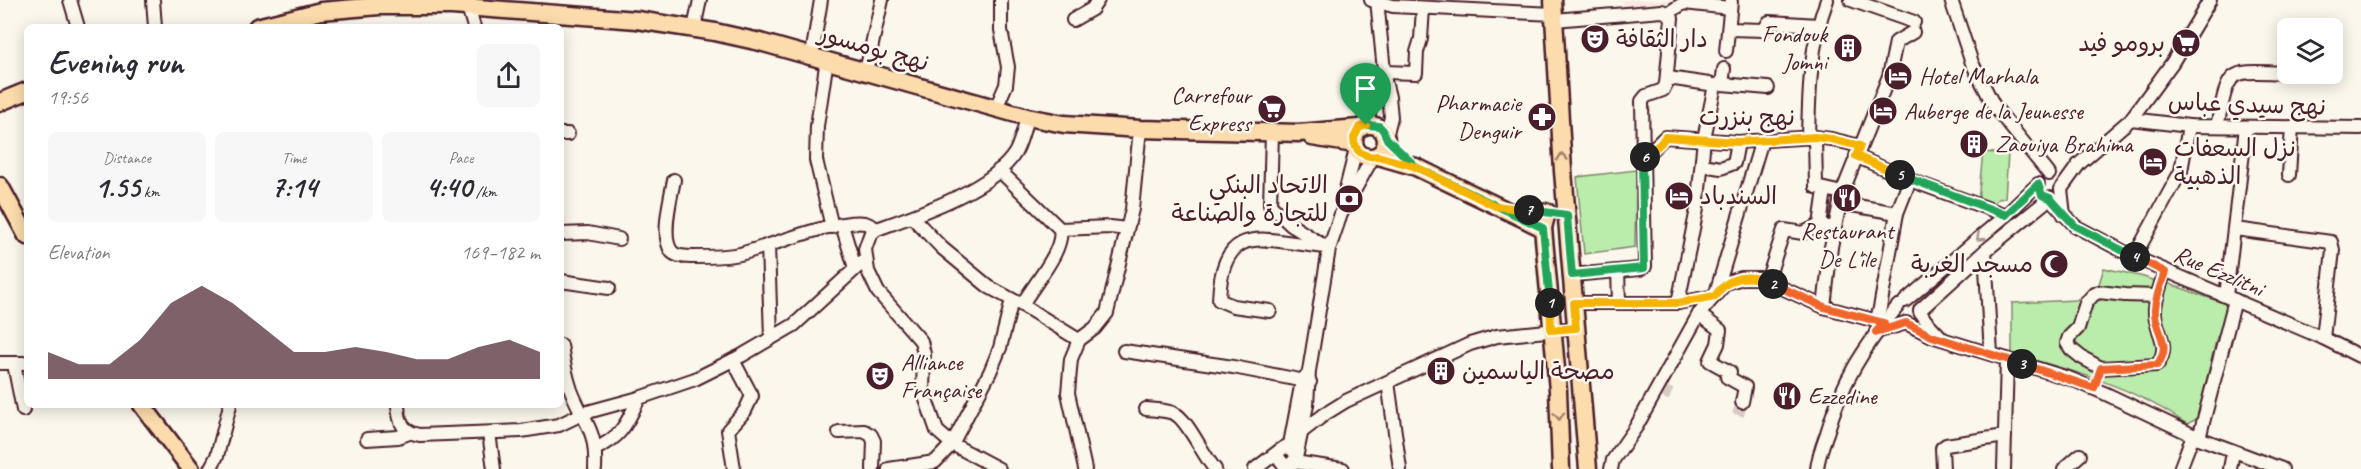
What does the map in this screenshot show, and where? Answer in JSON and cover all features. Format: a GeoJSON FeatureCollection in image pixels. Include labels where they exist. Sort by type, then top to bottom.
{"type":"FeatureCollection","features":[{"type":"Feature","properties":{"kind":"main road","name":"نهج بومسور"},"geometry":{"type":"LineString","coordinates":[[266,24],[319,6],[343,5],[457,4],[637,20],[694,28],[819,57],[1027,117],[1064,124],[1359,137],[1379,126],[1387,138],[1416,167]]}},
{"type":"Feature","properties":{"kind":"main road"},"geometry":{"type":"LineString","coordinates":[[1554,11],[1567,215],[1588,469]]}},
{"type":"Feature","properties":{"kind":"main road"},"geometry":{"type":"LineString","coordinates":[[2,102],[24,93]]}},
{"type":"Feature","properties":{"kind":"main road","name":"نهج بومسور"},"geometry":{"type":"LineString","coordinates":[[1359,137],[1360,154],[1416,167],[1495,206],[1545,220],[1567,215]]}},
{"type":"Feature","properties":{"kind":"main road"},"geometry":{"type":"LineString","coordinates":[[1375,156],[1386,146],[1387,138]]}},
{"type":"Feature","properties":{"kind":"main road"},"geometry":{"type":"LineString","coordinates":[[0,186],[22,229]]}},
{"type":"Feature","properties":{"kind":"main road"},"geometry":{"type":"LineString","coordinates":[[0,198],[22,229]]}},
{"type":"Feature","properties":{"kind":"main road"},"geometry":{"type":"LineString","coordinates":[[1545,220],[1551,330],[1558,390],[1561,469]]}},
{"type":"Feature","properties":{"kind":"main road"},"geometry":{"type":"LineString","coordinates":[[144,408],[191,469]]}},
{"type":"Feature","properties":{"kind":"street"},"geometry":{"type":"LineString","coordinates":[[70,0],[77,24]]}},
{"type":"Feature","properties":{"kind":"street"},"geometry":{"type":"LineString","coordinates":[[153,0],[155,24]]}},
{"type":"Feature","properties":{"kind":"street"},"geometry":{"type":"LineString","coordinates":[[694,28],[700,0]]}},
{"type":"Feature","properties":{"kind":"street"},"geometry":{"type":"LineString","coordinates":[[821,0],[816,160],[837,226],[878,292],[921,341],[924,354],[923,391],[937,430],[952,444],[999,469]]}},
{"type":"Feature","properties":{"kind":"street"},"geometry":{"type":"LineString","coordinates":[[866,71],[882,0]]}},
{"type":"Feature","properties":{"kind":"street"},"geometry":{"type":"LineString","coordinates":[[996,108],[1006,85],[1008,67],[1001,30],[1001,0]]}},
{"type":"Feature","properties":{"kind":"street"},"geometry":{"type":"LineString","coordinates":[[1073,20],[1092,9],[1098,0]]}},
{"type":"Feature","properties":{"kind":"street"},"geometry":{"type":"LineString","coordinates":[[1827,0],[1818,25],[1809,87],[1815,184],[1818,188],[1841,198],[1897,213]]}},
{"type":"Feature","properties":{"kind":"street"},"geometry":{"type":"LineString","coordinates":[[1824,307],[1834,228],[1841,198],[1889,76],[1896,42],[1910,24],[1851,0]]}},
{"type":"Feature","properties":{"kind":"street"},"geometry":{"type":"LineString","coordinates":[[1951,0],[1968,53],[1983,86],[1994,106],[2025,145],[2044,179],[2040,192],[2050,198]]}},
{"type":"Feature","properties":{"kind":"street"},"geometry":{"type":"LineString","coordinates":[[1611,469],[1613,460],[1636,427],[1699,314],[1726,283],[1747,278],[1767,281],[1824,307],[1879,326],[1914,322],[1920,311],[1985,251],[2058,194],[2079,164],[2131,119],[2172,63],[2210,0]]}},
{"type":"Feature","properties":{"kind":"street"},"geometry":{"type":"LineString","coordinates":[[1387,138],[1392,117],[1384,76],[1375,1],[1393,6],[1423,8],[1662,11],[1668,14],[1672,18],[1668,78],[1663,90],[1646,96],[1641,101],[1645,266],[1640,270],[1572,275]]}},
{"type":"Feature","properties":{"kind":"street"},"geometry":{"type":"LineString","coordinates":[[1668,14],[1684,3],[1731,4],[1726,51]]}},
{"type":"Feature","properties":{"kind":"street"},"geometry":{"type":"LineString","coordinates":[[457,4],[472,24]]}},
{"type":"Feature","properties":{"kind":"street"},"geometry":{"type":"LineString","coordinates":[[1384,76],[1416,73],[1423,8]]}},
{"type":"Feature","properties":{"kind":"street"},"geometry":{"type":"LineString","coordinates":[[1729,29],[1764,30],[1769,22],[1818,25]]}},
{"type":"Feature","properties":{"kind":"street"},"geometry":{"type":"LineString","coordinates":[[1678,303],[1697,209],[1704,139],[1715,84],[1724,69]]}},
{"type":"Feature","properties":{"kind":"street"},"geometry":{"type":"LineString","coordinates":[[2217,126],[2226,85],[2235,74],[2277,73]]}},
{"type":"Feature","properties":{"kind":"street"},"geometry":{"type":"LineString","coordinates":[[1341,214],[1344,190],[1359,137],[1384,76]]}},
{"type":"Feature","properties":{"kind":"street"},"geometry":{"type":"LineString","coordinates":[[1668,78],[1768,88]]}},
{"type":"Feature","properties":{"kind":"street"},"geometry":{"type":"LineString","coordinates":[[367,440],[398,437],[409,433],[456,435],[559,425],[584,413],[695,379],[794,325],[860,264],[870,235],[877,229],[950,200],[999,170],[1015,153],[1027,117]]}},
{"type":"Feature","properties":{"kind":"street","name":"نهج سيدي عباس"},"geometry":{"type":"LineString","coordinates":[[2131,119],[2189,126],[2361,128]]}},
{"type":"Feature","properties":{"kind":"street"},"geometry":{"type":"LineString","coordinates":[[2134,257],[2181,171],[2189,126]]}},
{"type":"Feature","properties":{"kind":"street"},"geometry":{"type":"LineString","coordinates":[[2180,469],[2196,436],[2230,298],[2246,127]]}},
{"type":"Feature","properties":{"kind":"street"},"geometry":{"type":"LineString","coordinates":[[2289,175],[2292,127]]}},
{"type":"Feature","properties":{"kind":"street"},"geometry":{"type":"LineString","coordinates":[[1085,469],[1068,393],[1071,359],[1079,340],[1095,328],[1107,313],[1136,188],[1140,129]]}},
{"type":"Feature","properties":{"kind":"street"},"geometry":{"type":"LineString","coordinates":[[1272,132],[1270,205],[1291,225],[1328,248]]}},
{"type":"Feature","properties":{"kind":"street","name":"نهج بنزرت"},"geometry":{"type":"LineString","coordinates":[[1642,159],[1665,137],[1738,142],[1811,137],[1831,139],[1910,180],[2006,215]]}},
{"type":"Feature","properties":{"kind":"street"},"geometry":{"type":"LineString","coordinates":[[1715,296],[1762,140]]}},
{"type":"Feature","properties":{"kind":"street"},"geometry":{"type":"LineString","coordinates":[[1702,165],[1721,168],[1734,163],[1738,142]]}},
{"type":"Feature","properties":{"kind":"street"},"geometry":{"type":"LineString","coordinates":[[1302,432],[1307,378],[1328,248],[1341,214],[1375,156]]}},
{"type":"Feature","properties":{"kind":"street"},"geometry":{"type":"LineString","coordinates":[[1816,467],[1839,396],[1854,366],[1879,326],[2044,179],[2079,164]]}},
{"type":"Feature","properties":{"kind":"street"},"geometry":{"type":"LineString","coordinates":[[898,469],[935,462],[952,444],[990,372],[1017,302],[1052,258],[1061,235],[1060,229],[999,170]]}},
{"type":"Feature","properties":{"kind":"street"},"geometry":{"type":"LineString","coordinates":[[2044,179],[2058,178],[2064,216]]}},
{"type":"Feature","properties":{"kind":"street"},"geometry":{"type":"LineString","coordinates":[[674,180],[667,232],[673,252],[687,257],[719,257],[740,254],[837,226],[864,223],[877,229]]}},
{"type":"Feature","properties":{"kind":"street"},"geometry":{"type":"LineString","coordinates":[[1879,326],[1880,308],[1897,213],[1910,180]]}},
{"type":"Feature","properties":{"kind":"street"},"geometry":{"type":"LineString","coordinates":[[1820,225],[1825,190]]}},
{"type":"Feature","properties":{"kind":"street","name":"Rue Ezzlitni"},"geometry":{"type":"LineString","coordinates":[[2050,198],[2075,226],[2134,257],[2323,338],[2361,357]]}},
{"type":"Feature","properties":{"kind":"street"},"geometry":{"type":"LineString","coordinates":[[912,217],[942,248],[989,287],[1079,340]]}},
{"type":"Feature","properties":{"kind":"street"},"geometry":{"type":"LineString","coordinates":[[1767,281],[1784,230],[1803,233],[1820,225],[1834,228]]}},
{"type":"Feature","properties":{"kind":"street"},"geometry":{"type":"LineString","coordinates":[[1060,229],[1110,227],[1127,229]]}},
{"type":"Feature","properties":{"kind":"street"},"geometry":{"type":"LineString","coordinates":[[2235,229],[2331,242],[2333,250],[2323,338]]}},
{"type":"Feature","properties":{"kind":"street"},"geometry":{"type":"LineString","coordinates":[[564,234],[588,233],[620,239]]}},
{"type":"Feature","properties":{"kind":"street"},"geometry":{"type":"LineString","coordinates":[[1270,311],[1233,306],[1220,300],[1225,261],[1229,253],[1237,245],[1252,239],[1328,248]]}},
{"type":"Feature","properties":{"kind":"street"},"geometry":{"type":"LineString","coordinates":[[768,245],[771,338]]}},
{"type":"Feature","properties":{"kind":"street"},"geometry":{"type":"LineString","coordinates":[[1985,251],[1990,354]]}},
{"type":"Feature","properties":{"kind":"street"},"geometry":{"type":"LineString","coordinates":[[1618,271],[1619,302]]}},
{"type":"Feature","properties":{"kind":"street"},"geometry":{"type":"LineString","coordinates":[[2158,296],[2099,292],[2089,299],[2078,328],[2069,337],[2067,343],[2081,357],[2101,368],[2153,366],[2159,363],[2164,343],[2154,314],[2165,272]]}},
{"type":"Feature","properties":{"kind":"street"},"geometry":{"type":"LineString","coordinates":[[564,281],[609,288]]}},
{"type":"Feature","properties":{"kind":"street"},"geometry":{"type":"LineString","coordinates":[[1574,303],[1678,303],[1715,296]]}},
{"type":"Feature","properties":{"kind":"street"},"geometry":{"type":"LineString","coordinates":[[1944,339],[1933,330],[1916,303],[1902,304],[1897,310],[1899,319],[1920,331],[1944,339],[1990,354],[2007,359],[2094,388],[2233,452],[2282,469]]}},
{"type":"Feature","properties":{"kind":"street"},"geometry":{"type":"LineString","coordinates":[[1699,314],[1720,330],[1718,344],[1710,361],[1730,372],[1727,377],[1745,387],[1742,402]]}},
{"type":"Feature","properties":{"kind":"street"},"geometry":{"type":"LineString","coordinates":[[1255,469],[1288,455],[1302,432],[1346,401],[1446,354],[1497,336],[1576,328]]}},
{"type":"Feature","properties":{"kind":"street"},"geometry":{"type":"LineString","coordinates":[[1124,351],[1307,378]]}},
{"type":"Feature","properties":{"kind":"street"},"geometry":{"type":"LineString","coordinates":[[2004,469],[2007,359]]}},
{"type":"Feature","properties":{"kind":"street"},"geometry":{"type":"LineString","coordinates":[[733,360],[752,396],[745,411],[728,430],[734,469]]}},
{"type":"Feature","properties":{"kind":"street"},"geometry":{"type":"LineString","coordinates":[[564,361],[568,382],[593,434],[595,469]]}},
{"type":"Feature","properties":{"kind":"street"},"geometry":{"type":"LineString","coordinates":[[0,363],[24,363]]}},
{"type":"Feature","properties":{"kind":"street"},"geometry":{"type":"LineString","coordinates":[[14,363],[23,410]]}},
{"type":"Feature","properties":{"kind":"street"},"geometry":{"type":"LineString","coordinates":[[2094,388],[2101,368]]}},
{"type":"Feature","properties":{"kind":"street"},"geometry":{"type":"LineString","coordinates":[[1288,455],[1307,378]]}},
{"type":"Feature","properties":{"kind":"street"},"geometry":{"type":"LineString","coordinates":[[1388,382],[1400,469]]}},
{"type":"Feature","properties":{"kind":"street"},"geometry":{"type":"LineString","coordinates":[[595,449],[615,439],[622,431],[639,398]]}},
{"type":"Feature","properties":{"kind":"street"},"geometry":{"type":"LineString","coordinates":[[210,469],[217,456],[229,408]]}},
{"type":"Feature","properties":{"kind":"street"},"geometry":{"type":"LineString","coordinates":[[399,408],[401,422],[409,433]]}},
{"type":"Feature","properties":{"kind":"street"},"geometry":{"type":"LineString","coordinates":[[1146,409],[1178,415],[1215,469]]}},
{"type":"Feature","properties":{"kind":"street"},"geometry":{"type":"LineString","coordinates":[[839,432],[864,431],[871,435],[874,441],[873,469]]}},
{"type":"Feature","properties":{"kind":"street"},"geometry":{"type":"LineString","coordinates":[[489,433],[494,469]]}},
{"type":"Feature","properties":{"kind":"street"},"geometry":{"type":"LineString","coordinates":[[1943,469],[1942,448],[1946,445],[2005,436]]}},
{"type":"Feature","properties":{"kind":"street"},"geometry":{"type":"LineString","coordinates":[[2230,469],[2233,452]]}},
{"type":"Feature","properties":{"kind":"street"},"geometry":{"type":"LineString","coordinates":[[1288,455],[1344,469]]}},
{"type":"Feature","properties":{"kind":"street"},"geometry":{"type":"LineString","coordinates":[[2064,469],[2080,455]]}},
{"type":"Feature","properties":{"kind":"shaded area"},"geometry":{"type":"Polygon","coordinates":[[[1623,0],[1681,0],[1681,2],[1623,7],[1623,0]]]}},
{"type":"Feature","properties":{"kind":"green space"},"geometry":{"type":"Polygon","coordinates":[[[1983,152],[2008,154],[2005,198],[1998,199],[1990,206],[1978,201],[1983,152]]]}},
{"type":"Feature","properties":{"kind":"green space"},"geometry":{"type":"Polygon","coordinates":[[[1636,170],[1635,247],[1584,254],[1577,177],[1636,170]]]}},
{"type":"Feature","properties":{"kind":"green space"},"geometry":{"type":"Polygon","coordinates":[[[2104,268],[2144,277],[2165,285],[2167,283],[2226,304],[2221,335],[2217,337],[2197,419],[2187,424],[2145,399],[2102,381],[2012,354],[2012,303],[2076,300],[2099,284],[2104,268]]]}},
{"type":"Feature","properties":{"kind":"tunnel"},"geometry":{"type":"LineString","coordinates":[[1660,390],[1674,396]]}},
{"type":"Feature","properties":{"kind":"tunnel"},"geometry":{"type":"LineString","coordinates":[[1738,415],[1742,402]]}},
{"type":"Feature","properties":{"kind":"place","name":"دار الثقافة"},"geometry":{"type":"Point","coordinates":[1595,39]}},
{"type":"Feature","properties":{"kind":"place","name":"برومو فيد"},"geometry":{"type":"Point","coordinates":[2186,43]}},
{"type":"Feature","properties":{"kind":"place","name":"Fondouk Jomni"},"geometry":{"type":"Point","coordinates":[1848,48]}},
{"type":"Feature","properties":{"kind":"place","name":"Hotel Marhala"},"geometry":{"type":"Point","coordinates":[1898,76]}},
{"type":"Feature","properties":{"kind":"place","name":"Carrefour Express"},"geometry":{"type":"Point","coordinates":[1272,109]}},
{"type":"Feature","properties":{"kind":"place","name":"Auberge de la Jeunesse"},"geometry":{"type":"Point","coordinates":[1883,111]}},
{"type":"Feature","properties":{"kind":"place","name":"Pharmacie Denguir"},"geometry":{"type":"Point","coordinates":[1542,117]}},
{"type":"Feature","properties":{"kind":"place","name":"Zaouiya Brahima"},"geometry":{"type":"Point","coordinates":[1974,144]}},
{"type":"Feature","properties":{"kind":"place","name":"نزل السعفات الذهبية"},"geometry":{"type":"Point","coordinates":[2153,162]}},
{"type":"Feature","properties":{"kind":"place","name":"السندباد"},"geometry":{"type":"Point","coordinates":[1679,196]}},
{"type":"Feature","properties":{"kind":"place","name":"Restaurant De L'île"},"geometry":{"type":"Point","coordinates":[1847,198]}},
{"type":"Feature","properties":{"kind":"place","name":"الاتحاد البنكي للتجارة والصناعة"},"geometry":{"type":"Point","coordinates":[1349,199]}},
{"type":"Feature","properties":{"kind":"place","name":"مسجد الغربة"},"geometry":{"type":"Point","coordinates":[2054,264]}},
{"type":"Feature","properties":{"kind":"place","name":"مصحة الياسمين"},"geometry":{"type":"Point","coordinates":[1441,371]}},
{"type":"Feature","properties":{"kind":"place","name":"Alliance Française"},"geometry":{"type":"Point","coordinates":[880,376]}},
{"type":"Feature","properties":{"kind":"place","name":"Ezzedine"},"geometry":{"type":"Point","coordinates":[1787,396]}},
{"type":"Feature","properties":{"kind":"route"},"geometry":{"type":"LineString","coordinates":[[1366,125],[1359,128],[1354,138],[1354,144],[1360,154],[1378,156],[1416,167],[1495,206],[1567,215],[1572,275],[1644,268],[1642,159],[1665,137],[1738,142],[1815,137],[1837,140],[1844,144],[1860,146],[1856,156],[1910,180],[2006,215],[2038,184],[2042,195],[2050,198],[2075,226],[2165,272],[2154,314],[2164,343],[2162,357],[2157,365],[2153,366],[2101,368],[2094,388],[1932,336],[1906,323],[1876,332],[1884,323],[1824,307],[1755,277],[1726,283],[1715,296],[1678,303],[1574,303],[1576,328],[1551,330],[1543,228],[1495,206],[1453,186],[1416,167],[1387,139],[1379,126],[1366,125]]}}]}
